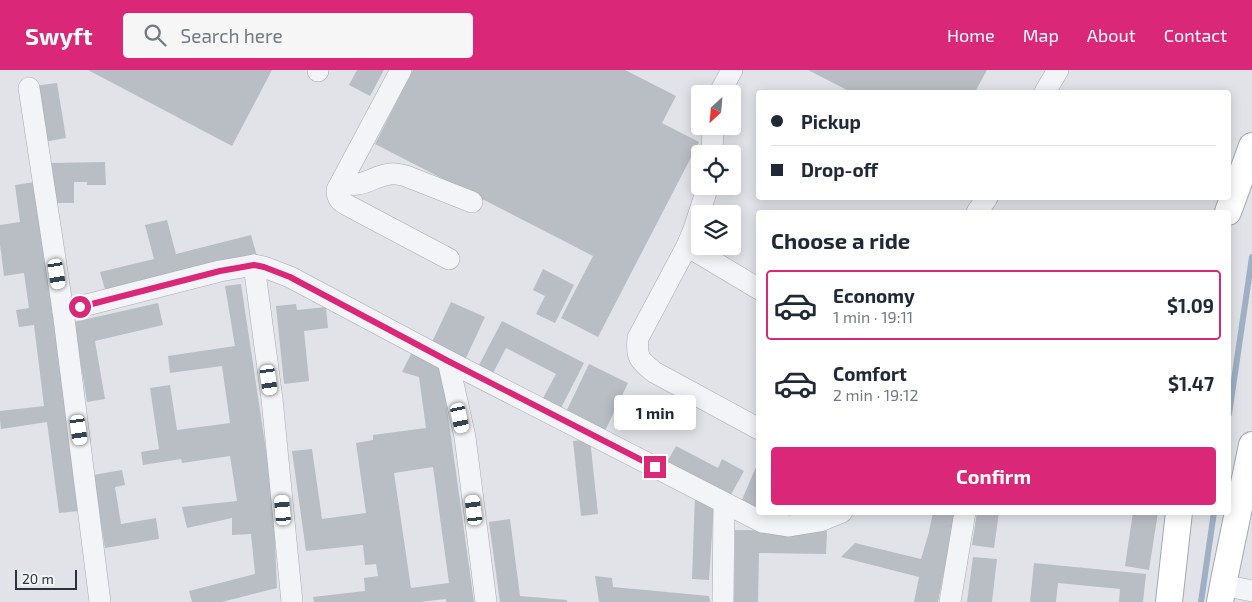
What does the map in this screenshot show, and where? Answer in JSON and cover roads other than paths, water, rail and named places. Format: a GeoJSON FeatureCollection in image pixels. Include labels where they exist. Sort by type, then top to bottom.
{"type":"FeatureCollection","features":[{"type":"Feature","properties":{"kind":"main road"},"geometry":{"type":"LineString","coordinates":[[1229,210],[1252,146]]}},
{"type":"Feature","properties":{"kind":"main road"},"geometry":{"type":"LineString","coordinates":[[1222,594],[1252,445]]}},
{"type":"Feature","properties":{"kind":"main road"},"geometry":{"type":"LineString","coordinates":[[1169,602],[1179,515]]}},
{"type":"Feature","properties":{"kind":"street"},"geometry":{"type":"LineString","coordinates":[[401,70],[337,190],[337,196],[340,201],[449,259]]}},
{"type":"Feature","properties":{"kind":"street"},"geometry":{"type":"LineString","coordinates":[[724,85],[732,70]]}},
{"type":"Feature","properties":{"kind":"street"},"geometry":{"type":"LineString","coordinates":[[1046,90],[1058,70]]}},
{"type":"Feature","properties":{"kind":"street"},"geometry":{"type":"LineString","coordinates":[[29,88],[63,311],[100,602]]}},
{"type":"Feature","properties":{"kind":"street"},"geometry":{"type":"LineString","coordinates":[[342,182],[352,186],[396,173],[472,202]]}},
{"type":"Feature","properties":{"kind":"street"},"geometry":{"type":"LineString","coordinates":[[705,195],[687,246],[638,338],[637,351],[640,360],[654,372],[756,428]]}},
{"type":"Feature","properties":{"kind":"street"},"geometry":{"type":"LineString","coordinates":[[978,210],[985,200]]}},
{"type":"Feature","properties":{"kind":"street"},"geometry":{"type":"LineString","coordinates":[[687,246],[756,287]]}},
{"type":"Feature","properties":{"kind":"street"},"geometry":{"type":"LineString","coordinates":[[63,311],[220,271],[254,265],[264,267],[290,277],[448,361],[762,522],[790,526],[820,521],[835,515]]}},
{"type":"Feature","properties":{"kind":"street"},"geometry":{"type":"LineString","coordinates":[[254,265],[272,400],[292,602]]}},
{"type":"Feature","properties":{"kind":"street"},"geometry":{"type":"LineString","coordinates":[[448,361],[465,437],[486,602]]}},
{"type":"Feature","properties":{"kind":"street"},"geometry":{"type":"LineString","coordinates":[[723,602],[724,503]]}},
{"type":"Feature","properties":{"kind":"street"},"geometry":{"type":"LineString","coordinates":[[950,602],[964,515]]}},
{"type":"Feature","properties":{"kind":"street"},"geometry":{"type":"LineString","coordinates":[[1222,594],[1252,591]]}},
{"type":"Feature","properties":{"kind":"waterway"},"geometry":{"type":"LineString","coordinates":[[1231,400],[1252,257]]}},
{"type":"Feature","properties":{"kind":"waterway"},"geometry":{"type":"LineString","coordinates":[[1201,602],[1214,515]]}}]}
